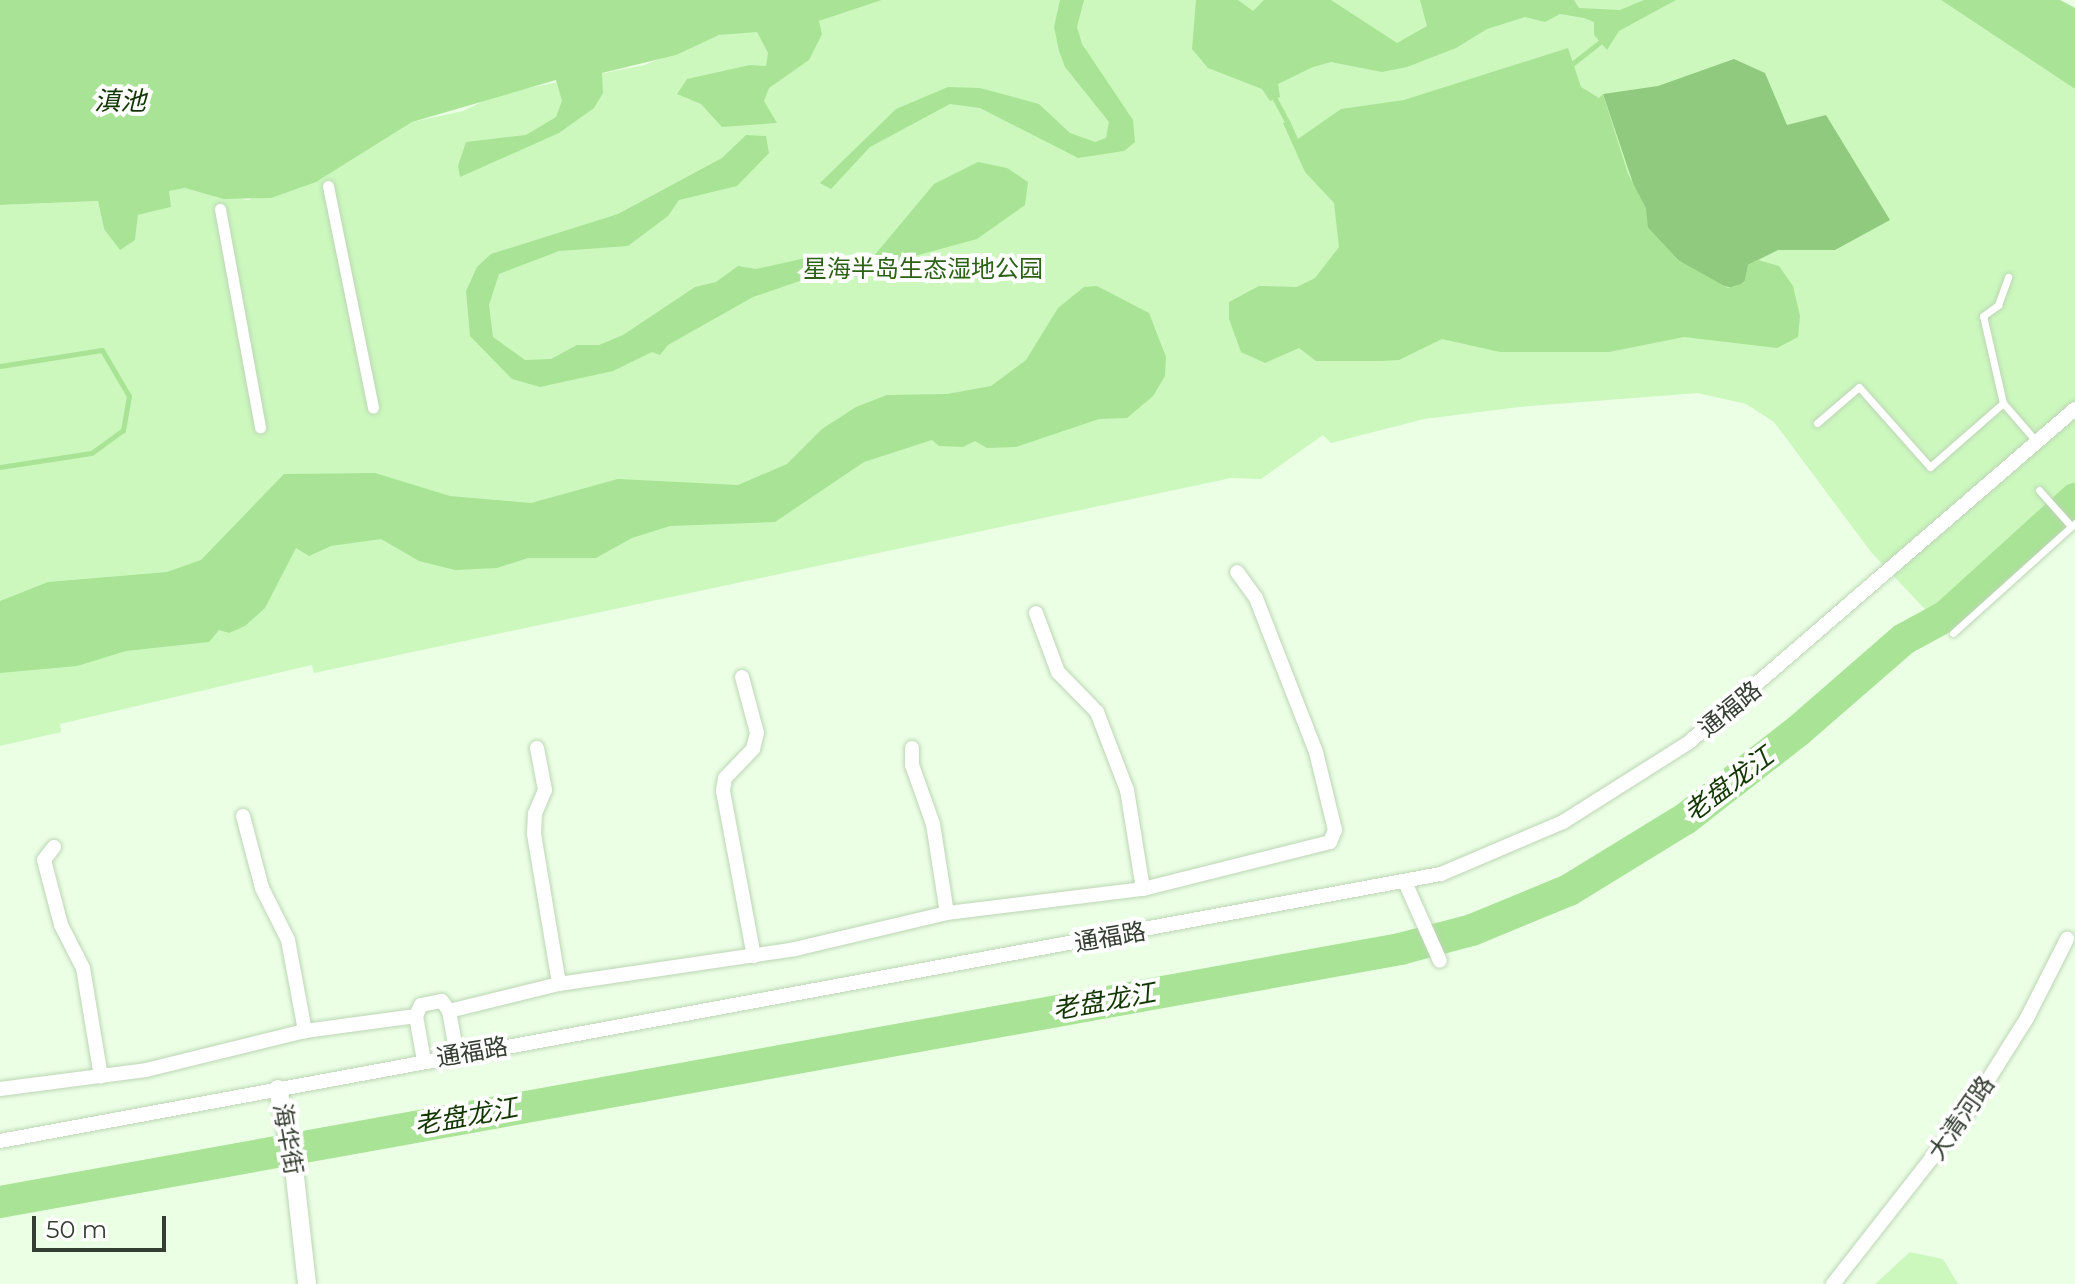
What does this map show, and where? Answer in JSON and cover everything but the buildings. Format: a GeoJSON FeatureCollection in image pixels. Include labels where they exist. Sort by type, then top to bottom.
{"type":"FeatureCollection","features":[{"type":"Feature","properties":{"kind":"street"},"geometry":{"type":"LineString","coordinates":[[328,186],[373,407]]}},
{"type":"Feature","properties":{"kind":"street"},"geometry":{"type":"LineString","coordinates":[[220,209],[260,427]]}},
{"type":"Feature","properties":{"kind":"street","name":"通福路"},"geometry":{"type":"LineString","coordinates":[[0,1141],[1441,874],[1563,822],[1688,743],[2075,409]]}},
{"type":"Feature","properties":{"kind":"street"},"geometry":{"type":"LineString","coordinates":[[449,1011],[559,984],[754,956],[947,913],[1143,889],[1330,842],[1335,830],[1316,752],[1256,598],[1237,572]]}},
{"type":"Feature","properties":{"kind":"street"},"geometry":{"type":"LineString","coordinates":[[1036,613],[1058,672],[1097,712],[1127,790],[1143,889]]}},
{"type":"Feature","properties":{"kind":"street"},"geometry":{"type":"LineString","coordinates":[[742,677],[757,733],[753,749],[725,778],[723,791],[754,956]]}},
{"type":"Feature","properties":{"kind":"street"},"geometry":{"type":"LineString","coordinates":[[537,748],[545,790],[535,814],[534,834],[559,984]]}},
{"type":"Feature","properties":{"kind":"street"},"geometry":{"type":"LineString","coordinates":[[912,748],[920,792],[933,824],[947,913]]}},
{"type":"Feature","properties":{"kind":"street"},"geometry":{"type":"LineString","coordinates":[[243,816],[262,888],[288,940],[305,1031]]}},
{"type":"Feature","properties":{"kind":"street"},"geometry":{"type":"LineString","coordinates":[[54,847],[44,860],[61,925],[83,968],[101,1077]]}},
{"type":"Feature","properties":{"kind":"street"},"geometry":{"type":"LineString","coordinates":[[1405,882],[1440,961]]}},
{"type":"Feature","properties":{"kind":"street","name":"大清河路"},"geometry":{"type":"LineString","coordinates":[[1833,1284],[1968,1112],[2027,1018],[2067,939]]}},
{"type":"Feature","properties":{"kind":"street"},"geometry":{"type":"LineString","coordinates":[[424,1061],[416,1016],[421,1005],[442,1001],[449,1011],[457,1055]]}},
{"type":"Feature","properties":{"kind":"street"},"geometry":{"type":"LineString","coordinates":[[0,1089],[101,1077],[305,1031],[416,1016]]}},
{"type":"Feature","properties":{"kind":"street","name":"海华街"},"geometry":{"type":"LineString","coordinates":[[278,1089],[294,1168],[307,1284]]}},
{"type":"Feature","properties":{"kind":"lane"},"geometry":{"type":"LineString","coordinates":[[2008,277],[1998,305],[1983,316],[2003,403],[2037,442]]}},
{"type":"Feature","properties":{"kind":"lane"},"geometry":{"type":"LineString","coordinates":[[1817,423],[1859,387],[1930,467],[2003,403]]}},
{"type":"Feature","properties":{"kind":"lane"},"geometry":{"type":"LineString","coordinates":[[1953,633],[2073,524],[2039,490]]}},
{"type":"Feature","properties":{"kind":"green space","name":"星海半岛生态湿地公园"},"geometry":{"type":"Polygon","coordinates":[[[882,0],[1941,0],[2075,89],[2075,499],[1936,621],[1871,552],[1774,422],[1746,404],[1698,393],[1519,407],[1424,419],[1331,443],[1323,435],[1261,479],[1231,478],[314,673],[312,665],[60,724],[61,732],[0,746],[0,205],[98,201],[104,229],[135,240],[138,215],[170,207],[168,191],[185,188],[248,200],[335,170],[412,122],[463,111],[498,94],[645,65],[719,35],[819,21],[882,0]]]}},
{"type":"Feature","properties":{"kind":"green space"},"geometry":{"type":"Polygon","coordinates":[[[1910,1252],[1943,1259],[1958,1284],[1875,1284],[1910,1252]]]}},
{"type":"Feature","properties":{"kind":"shaded area"},"geometry":{"type":"Polygon","coordinates":[[[1734,59],[1765,73],[1787,125],[1826,115],[1890,220],[1835,250],[1778,250],[1748,265],[1750,277],[1735,289],[1711,282],[1678,260],[1648,228],[1603,94],[1658,86],[1734,59]]]}},
{"type":"Feature","properties":{"kind":"water","name":"滇池"},"geometry":{"type":"Polygon","coordinates":[[[0,0],[882,0],[819,21],[822,34],[809,60],[769,88],[764,101],[777,123],[722,127],[701,104],[677,94],[687,79],[750,65],[766,66],[768,53],[757,32],[719,35],[676,55],[602,73],[603,93],[594,108],[559,133],[460,177],[458,166],[466,142],[526,135],[556,117],[562,101],[556,80],[412,122],[316,182],[271,198],[224,199],[185,188],[169,191],[171,207],[138,215],[135,240],[120,250],[104,229],[98,201],[0,205],[0,0]]]}},
{"type":"Feature","properties":{"kind":"water"},"geometry":{"type":"Polygon","coordinates":[[[1060,0],[1084,0],[1077,27],[1082,44],[1133,120],[1135,142],[1124,151],[1078,158],[980,108],[950,104],[870,147],[831,189],[820,183],[896,109],[948,87],[980,88],[1039,104],[1070,133],[1095,142],[1106,138],[1109,122],[1065,67],[1059,51],[1054,27],[1060,0]]]}},
{"type":"Feature","properties":{"kind":"water"},"geometry":{"type":"Polygon","coordinates":[[[1196,0],[1238,0],[1253,11],[1264,0],[1331,0],[1397,43],[1427,26],[1420,0],[1574,0],[1579,8],[1620,10],[1644,0],[1676,0],[1619,31],[1607,50],[1594,35],[1594,22],[1560,14],[1545,22],[1525,17],[1487,29],[1456,48],[1407,67],[1382,72],[1331,62],[1313,67],[1278,84],[1280,97],[1270,101],[1262,89],[1208,68],[1192,49],[1196,0]]]}},
{"type":"Feature","properties":{"kind":"water"},"geometry":{"type":"Polygon","coordinates":[[[1941,0],[2060,0],[2075,8],[2075,89],[1941,0]]]}},
{"type":"Feature","properties":{"kind":"water"},"geometry":{"type":"Polygon","coordinates":[[[1568,48],[1581,87],[1599,98],[1603,94],[1628,174],[1646,208],[1648,228],[1678,260],[1728,288],[1744,283],[1748,265],[1758,260],[1779,266],[1793,286],[1800,316],[1798,337],[1777,348],[1684,337],[1609,352],[1500,352],[1442,339],[1399,360],[1381,361],[1316,361],[1299,348],[1265,363],[1241,352],[1229,319],[1229,302],[1259,286],[1297,287],[1315,278],[1339,247],[1334,203],[1305,172],[1283,123],[1290,121],[1298,139],[1341,109],[1404,100],[1568,48]]]}},
{"type":"Feature","properties":{"kind":"water"},"geometry":{"type":"Polygon","coordinates":[[[746,135],[766,136],[769,153],[737,186],[679,200],[668,216],[628,246],[559,251],[499,274],[489,305],[493,337],[525,360],[551,359],[577,345],[599,345],[623,335],[695,287],[716,282],[738,266],[756,269],[810,257],[825,266],[823,273],[753,297],[668,345],[660,355],[652,352],[613,371],[540,387],[512,379],[470,336],[466,291],[477,267],[491,254],[618,214],[722,158],[746,135]]]}},
{"type":"Feature","properties":{"kind":"water"},"geometry":{"type":"Polygon","coordinates":[[[978,162],[1007,168],[1028,182],[1025,205],[977,239],[878,266],[873,257],[934,184],[978,162]]]}},
{"type":"Feature","properties":{"kind":"water"},"geometry":{"type":"Polygon","coordinates":[[[1097,286],[1149,313],[1166,357],[1165,376],[1153,396],[1127,418],[1099,419],[1016,447],[987,448],[975,441],[963,447],[939,446],[932,440],[864,462],[775,522],[670,526],[632,538],[596,558],[528,558],[497,568],[455,570],[419,561],[381,539],[331,546],[309,556],[296,548],[265,608],[245,626],[229,633],[219,630],[209,642],[126,651],[77,666],[0,673],[0,601],[48,582],[167,572],[201,560],[284,474],[375,473],[450,496],[531,503],[618,479],[738,485],[787,464],[822,429],[856,407],[887,395],[947,394],[991,386],[1026,360],[1058,308],[1084,287],[1097,286]]]}},
{"type":"Feature","properties":{"kind":"waterway"},"geometry":{"type":"LineString","coordinates":[[1572,64],[1600,42]]}},
{"type":"Feature","properties":{"kind":"waterway"},"geometry":{"type":"LineString","coordinates":[[1275,99],[1287,122]]}},
{"type":"Feature","properties":{"kind":"waterway"},"geometry":{"type":"LineString","coordinates":[[825,266],[873,257]]}},
{"type":"Feature","properties":{"kind":"waterway"},"geometry":{"type":"LineString","coordinates":[[0,366],[102,350],[129,396],[123,430],[91,453],[0,467]]}},
{"type":"Feature","properties":{"kind":"waterway","name":"老盘龙江"},"geometry":{"type":"LineString","coordinates":[[0,1202],[1400,949],[1472,930],[1569,890],[1685,819],[1798,731],[1904,639],[1946,616],[2075,499]]}}]}
